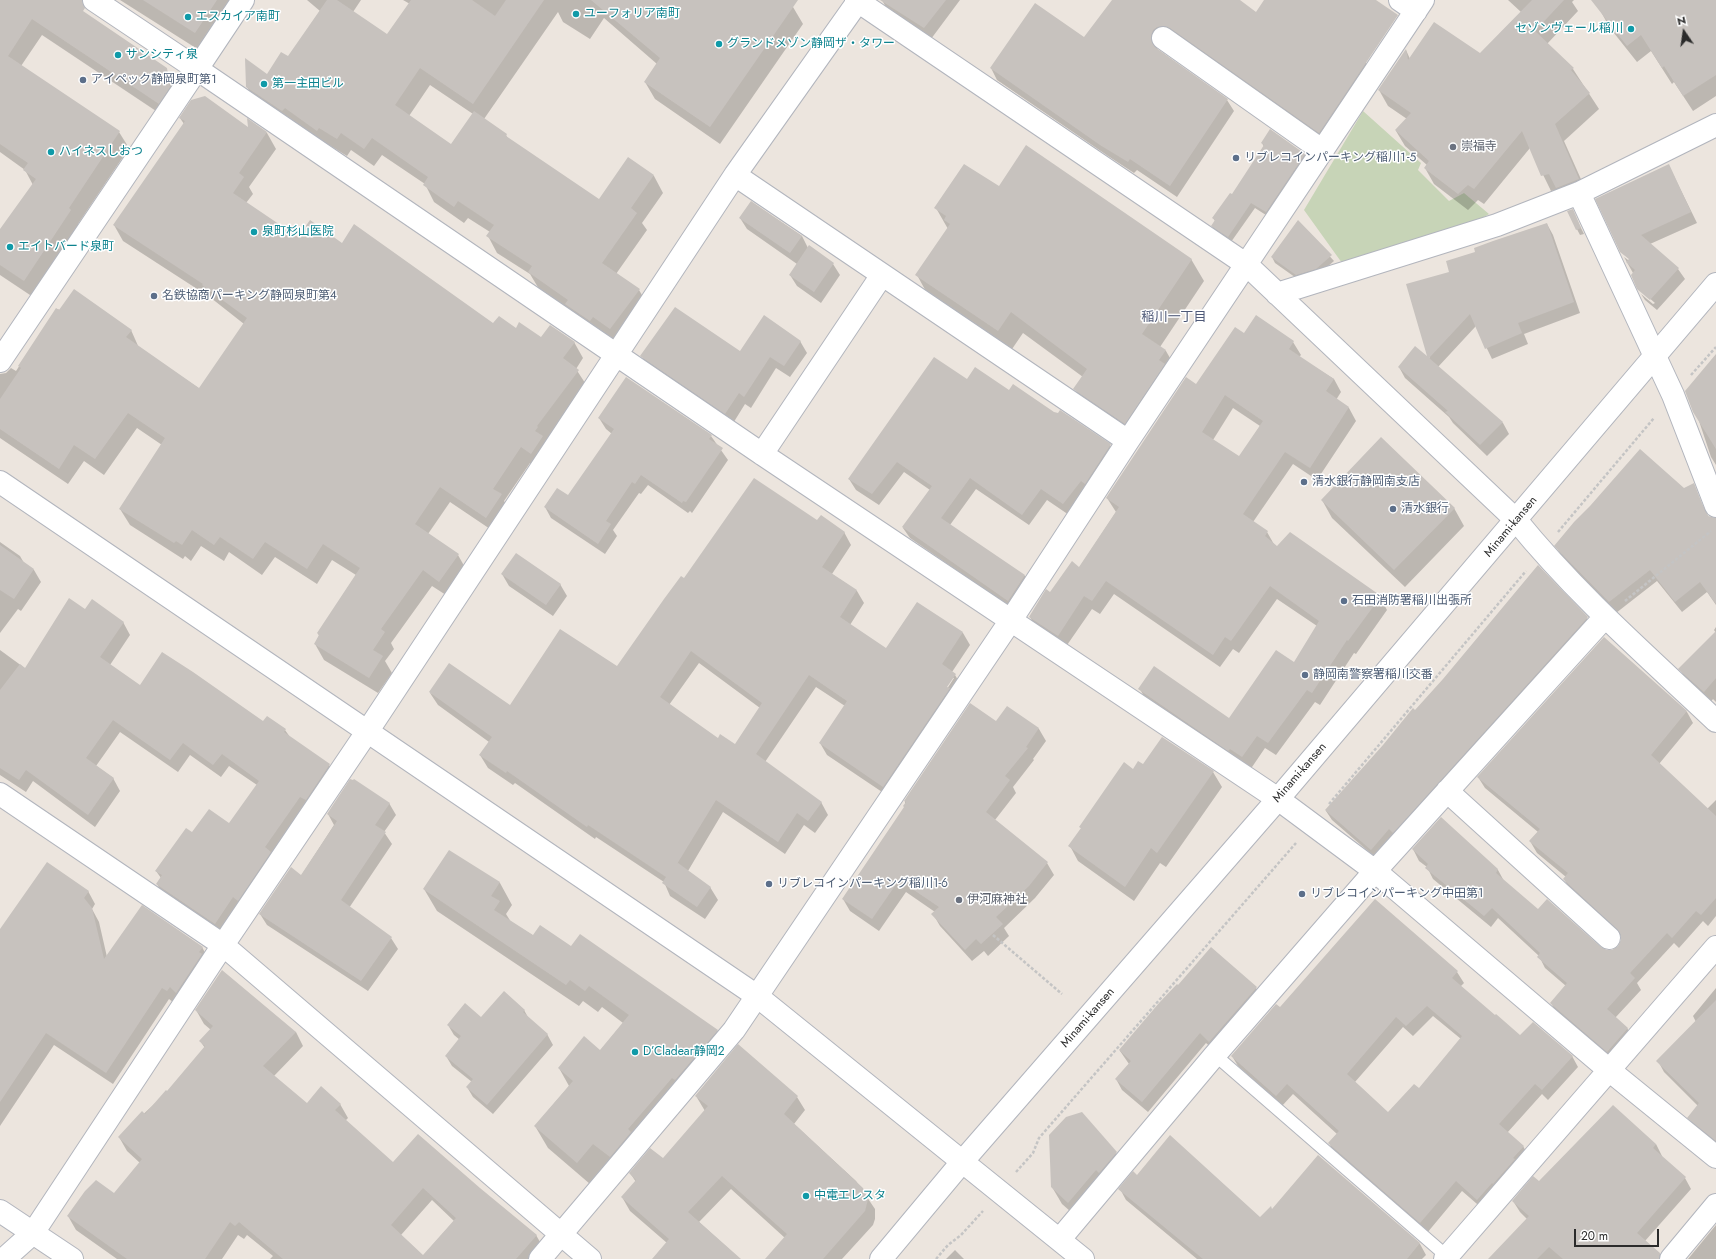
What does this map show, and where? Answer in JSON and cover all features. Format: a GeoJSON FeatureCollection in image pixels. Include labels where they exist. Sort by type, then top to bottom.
{"type":"FeatureCollection","features":[{"type":"Feature","properties":{"kind":"street"},"geometry":{"type":"LineString","coordinates":[[94,0],[615,355],[1278,799],[1375,871],[1609,1070],[1716,1157]]}},
{"type":"Feature","properties":{"kind":"street"},"geometry":{"type":"LineString","coordinates":[[0,361],[243,0]]}},
{"type":"Feature","properties":{"kind":"street"},"geometry":{"type":"LineString","coordinates":[[4,1259],[33,1233],[223,944],[367,732],[615,355],[735,176],[858,0],[1247,265],[1516,520],[1542,552],[1605,617],[1716,721]]}},
{"type":"Feature","properties":{"kind":"street"},"geometry":{"type":"LineString","coordinates":[[540,1259],[562,1235],[734,1030],[758,996],[1011,620],[1128,441],[1323,151],[1413,4]]}},
{"type":"Feature","properties":{"kind":"street"},"geometry":{"type":"LineString","coordinates":[[1163,38],[1323,151]]}},
{"type":"Feature","properties":{"kind":"street"},"geometry":{"type":"LineString","coordinates":[[1277,294],[1497,225],[1579,193],[1716,124]]}},
{"type":"Feature","properties":{"kind":"street"},"geometry":{"type":"LineString","coordinates":[[735,176],[1128,441]]}},
{"type":"Feature","properties":{"kind":"street"},"geometry":{"type":"LineString","coordinates":[[1579,193],[1673,395],[1716,506]]}},
{"type":"Feature","properties":{"kind":"street"},"geometry":{"type":"LineString","coordinates":[[762,454],[882,275]]}},
{"type":"Feature","properties":{"kind":"street","name":"Minami-kansen"},"geometry":{"type":"LineString","coordinates":[[881,1259],[962,1162],[1278,799],[1716,284]]}},
{"type":"Feature","properties":{"kind":"street"},"geometry":{"type":"LineString","coordinates":[[0,482],[758,996],[1083,1259]]}},
{"type":"Feature","properties":{"kind":"street"},"geometry":{"type":"LineString","coordinates":[[1060,1239],[1215,1055],[1375,871],[1605,617]]}},
{"type":"Feature","properties":{"kind":"street"},"geometry":{"type":"LineString","coordinates":[[1447,791],[1609,938]]}},
{"type":"Feature","properties":{"kind":"street"},"geometry":{"type":"LineString","coordinates":[[0,794],[223,944],[590,1259]]}},
{"type":"Feature","properties":{"kind":"street"},"geometry":{"type":"LineString","coordinates":[[1447,1258],[1716,947]]}},
{"type":"Feature","properties":{"kind":"street"},"geometry":{"type":"LineString","coordinates":[[1671,1259],[1716,1205]]}},
{"type":"Feature","properties":{"kind":"street"},"geometry":{"type":"LineString","coordinates":[[0,1210],[72,1259]]}},
{"type":"Feature","properties":{"kind":"lane"},"geometry":{"type":"LineString","coordinates":[[1215,1055],[1447,1258]]}},
{"type":"Feature","properties":{"kind":"path"},"geometry":{"type":"LineString","coordinates":[[1605,617],[1716,527]]}},
{"type":"Feature","properties":{"kind":"path"},"geometry":{"type":"LineString","coordinates":[[993,935],[1062,994]]}},
{"type":"Feature","properties":{"kind":"green space"},"geometry":{"type":"Polygon","coordinates":[[[1363,111],[1421,163],[1418,170],[1449,201],[1464,193],[1489,214],[1472,224],[1342,263],[1304,210],[1363,111]]]}},
{"type":"Feature","properties":{"kind":"building"},"geometry":{"type":"Polygon","coordinates":[[[0,0],[82,0],[85,8],[83,11],[167,68],[170,87],[159,104],[32,19],[8,56],[120,131],[69,208],[71,210],[24,281],[0,265],[0,229],[36,179],[23,170],[28,163],[0,144],[0,0]]]}},
{"type":"Feature","properties":{"kind":"building","name":"エスカイア南町"},"geometry":{"type":"Polygon","coordinates":[[[143,0],[217,0],[195,33],[143,0]]]}},
{"type":"Feature","properties":{"kind":"building"},"geometry":{"type":"Polygon","coordinates":[[[327,0],[337,0],[387,34],[411,0],[472,0],[495,16],[506,0],[544,0],[473,104],[420,68],[395,105],[451,144],[474,111],[507,134],[506,136],[599,199],[628,157],[654,175],[631,208],[637,213],[602,263],[640,289],[610,329],[593,317],[590,321],[565,304],[568,300],[528,272],[532,266],[486,236],[494,225],[458,201],[454,207],[423,185],[428,177],[372,138],[364,149],[341,133],[337,139],[319,128],[317,131],[285,108],[282,111],[246,87],[245,58],[267,74],[281,52],[288,56],[327,0]]]}},
{"type":"Feature","properties":{"kind":"building","name":"グランドメゾン静岡ザ・タワー"},"geometry":{"type":"Polygon","coordinates":[[[591,0],[798,0],[710,127],[644,82],[660,58],[591,0]]]}},
{"type":"Feature","properties":{"kind":"building"},"geometry":{"type":"Polygon","coordinates":[[[880,0],[946,0],[924,28],[880,0]]]}},
{"type":"Feature","properties":{"kind":"building"},"geometry":{"type":"Polygon","coordinates":[[[1112,0],[1240,0],[1256,12],[1264,0],[1376,0],[1398,15],[1319,133],[1170,28],[1164,26],[1157,27],[1153,30],[1151,36],[1152,43],[1156,48],[1228,99],[1170,186],[1130,159],[1128,162],[1100,145],[990,68],[1035,3],[1084,37],[1112,0]]]}},
{"type":"Feature","properties":{"kind":"building"},"geometry":{"type":"Polygon","coordinates":[[[1532,0],[1564,0],[1535,31],[1574,68],[1571,70],[1590,93],[1555,124],[1579,179],[1556,188],[1549,174],[1541,176],[1522,131],[1474,189],[1468,185],[1458,194],[1424,168],[1429,161],[1395,130],[1411,113],[1378,90],[1406,49],[1408,60],[1434,22],[1480,53],[1532,0]]]}},
{"type":"Feature","properties":{"kind":"building"},"geometry":{"type":"Polygon","coordinates":[[[1591,0],[1716,0],[1716,75],[1683,96],[1664,66],[1662,68],[1641,35],[1627,46],[1591,0]]]}},
{"type":"Feature","properties":{"kind":"building"},"geometry":{"type":"Polygon","coordinates":[[[205,96],[248,127],[247,118],[267,132],[239,173],[244,177],[233,193],[298,237],[310,220],[342,243],[354,224],[493,323],[499,316],[516,328],[519,322],[541,337],[550,325],[575,342],[563,358],[579,370],[537,426],[538,427],[535,431],[543,436],[531,454],[521,447],[493,489],[502,494],[486,518],[440,487],[415,524],[459,554],[439,582],[423,570],[381,629],[385,632],[373,650],[383,656],[369,678],[314,644],[319,635],[317,633],[360,568],[323,544],[307,569],[265,542],[253,559],[220,537],[214,545],[192,530],[182,545],[176,541],[174,543],[119,509],[165,438],[128,413],[95,459],[74,445],[59,469],[0,429],[0,399],[21,368],[18,366],[56,308],[59,310],[74,289],[132,330],[126,337],[199,388],[247,318],[202,285],[203,284],[113,225],[185,121],[179,118],[191,100],[205,96]]]}},
{"type":"Feature","properties":{"kind":"building"},"geometry":{"type":"Polygon","coordinates":[[[1270,129],[1305,154],[1266,212],[1251,203],[1228,237],[1211,226],[1215,220],[1212,218],[1230,193],[1232,194],[1264,145],[1261,143],[1270,129]]]}},
{"type":"Feature","properties":{"kind":"building"},"geometry":{"type":"Polygon","coordinates":[[[1026,145],[1192,259],[1142,334],[1166,350],[1159,360],[1165,364],[1125,424],[1073,389],[1087,369],[1011,312],[998,331],[915,275],[950,224],[944,220],[946,216],[934,208],[964,164],[999,186],[1026,145]]]}},
{"type":"Feature","properties":{"kind":"building"},"geometry":{"type":"Polygon","coordinates":[[[1669,164],[1691,212],[1641,235],[1679,268],[1650,300],[1637,289],[1631,275],[1635,270],[1626,262],[1629,259],[1620,252],[1595,199],[1669,164]]]}},
{"type":"Feature","properties":{"kind":"building"},"geometry":{"type":"Polygon","coordinates":[[[751,201],[802,236],[790,253],[739,218],[751,201]]]}},
{"type":"Feature","properties":{"kind":"building"},"geometry":{"type":"Polygon","coordinates":[[[1573,209],[1581,228],[1576,230],[1567,211],[1573,209]]]}},
{"type":"Feature","properties":{"kind":"building"},"geometry":{"type":"Polygon","coordinates":[[[1298,220],[1332,255],[1316,269],[1296,275],[1271,257],[1298,220]]]}},
{"type":"Feature","properties":{"kind":"building"},"geometry":{"type":"Polygon","coordinates":[[[1547,223],[1574,302],[1518,323],[1522,333],[1485,349],[1470,314],[1429,358],[1503,422],[1480,445],[1445,412],[1448,411],[1398,367],[1415,346],[1427,356],[1406,284],[1449,272],[1446,261],[1475,252],[1474,248],[1547,223]]]}},
{"type":"Feature","properties":{"kind":"building"},"geometry":{"type":"Polygon","coordinates":[[[809,245],[834,263],[814,292],[789,275],[809,245]]]}},
{"type":"Feature","properties":{"kind":"building"},"geometry":{"type":"Polygon","coordinates":[[[675,307],[740,351],[764,315],[801,341],[784,366],[770,357],[744,397],[739,393],[725,414],[640,356],[675,307]]]}},
{"type":"Feature","properties":{"kind":"building"},"geometry":{"type":"Polygon","coordinates":[[[1256,315],[1294,341],[1289,349],[1334,379],[1326,391],[1349,407],[1310,468],[1285,452],[1243,514],[1268,531],[1265,536],[1277,546],[1290,532],[1381,596],[1348,641],[1347,640],[1312,693],[1307,690],[1268,743],[1257,736],[1242,757],[1230,749],[1228,751],[1138,689],[1154,666],[1229,718],[1276,650],[1294,662],[1319,621],[1270,586],[1231,641],[1225,637],[1213,655],[1106,581],[1092,601],[1084,596],[1058,636],[1029,617],[1046,589],[1050,592],[1072,561],[1079,567],[1119,507],[1106,498],[1186,377],[1196,384],[1235,327],[1244,333],[1256,315]],[[1225,395],[1202,432],[1239,456],[1263,421],[1225,395]]]}},
{"type":"Feature","properties":{"kind":"building"},"geometry":{"type":"Polygon","coordinates":[[[1716,354],[1716,449],[1693,412],[1685,391],[1716,354]]]}},
{"type":"Feature","properties":{"kind":"building"},"geometry":{"type":"Polygon","coordinates":[[[934,357],[967,379],[975,367],[1009,390],[1013,384],[1054,412],[1058,413],[1060,410],[1111,444],[1085,484],[1081,481],[1063,504],[1041,489],[1022,515],[970,478],[941,518],[1025,575],[1008,601],[902,527],[932,486],[897,462],[872,494],[848,479],[934,357]]]}},
{"type":"Feature","properties":{"kind":"building"},"geometry":{"type":"Polygon","coordinates":[[[626,377],[712,435],[709,439],[723,448],[686,502],[683,501],[682,503],[641,475],[635,484],[632,482],[606,521],[611,524],[598,544],[544,507],[557,488],[568,495],[614,429],[598,418],[626,377]]]}},
{"type":"Feature","properties":{"kind":"building"},"geometry":{"type":"Polygon","coordinates":[[[1381,437],[1455,508],[1394,570],[1321,500],[1381,437]]]}},
{"type":"Feature","properties":{"kind":"building"},"geometry":{"type":"Polygon","coordinates":[[[1640,449],[1684,488],[1694,483],[1708,516],[1716,518],[1716,604],[1700,582],[1675,602],[1650,570],[1609,602],[1554,546],[1640,449]]]}},
{"type":"Feature","properties":{"kind":"building"},"geometry":{"type":"Polygon","coordinates":[[[754,478],[817,520],[821,515],[845,532],[822,567],[857,590],[840,617],[886,648],[917,602],[963,632],[942,664],[956,674],[947,687],[950,688],[883,787],[819,743],[847,701],[809,675],[756,754],[822,802],[808,821],[797,813],[778,842],[716,800],[677,864],[678,863],[711,887],[697,907],[662,883],[666,877],[588,825],[587,827],[507,771],[506,773],[479,755],[492,737],[429,692],[449,663],[510,705],[560,629],[617,666],[681,576],[684,578],[754,478]],[[691,651],[660,697],[718,738],[720,734],[735,744],[762,703],[691,651]]]}},
{"type":"Feature","properties":{"kind":"building"},"geometry":{"type":"Polygon","coordinates":[[[0,545],[34,569],[14,599],[0,590],[0,545]]]}},
{"type":"Feature","properties":{"kind":"building"},"geometry":{"type":"Polygon","coordinates":[[[516,553],[561,584],[546,605],[501,574],[516,553]]]}},
{"type":"Feature","properties":{"kind":"building"},"geometry":{"type":"Polygon","coordinates":[[[1538,565],[1588,617],[1393,833],[1389,829],[1371,850],[1325,810],[1383,745],[1413,708],[1415,710],[1443,679],[1538,565]]]}},
{"type":"Feature","properties":{"kind":"building"},"geometry":{"type":"Polygon","coordinates":[[[69,598],[85,609],[92,599],[124,622],[100,657],[140,685],[162,652],[263,721],[267,716],[286,729],[284,732],[330,764],[306,800],[300,797],[265,847],[271,852],[238,901],[233,897],[215,924],[156,884],[162,875],[155,871],[186,828],[192,832],[209,809],[229,823],[259,781],[222,754],[213,765],[183,743],[170,760],[113,720],[86,758],[114,778],[88,815],[26,770],[19,780],[0,768],[0,690],[20,664],[25,668],[69,598]]]}},
{"type":"Feature","properties":{"kind":"building"},"geometry":{"type":"Polygon","coordinates":[[[1716,631],[1716,678],[1704,692],[1678,669],[1716,631]]]}},
{"type":"Feature","properties":{"kind":"building"},"geometry":{"type":"Polygon","coordinates":[[[1604,637],[1687,711],[1651,755],[1716,816],[1716,898],[1701,915],[1696,911],[1672,938],[1667,933],[1630,973],[1635,978],[1607,1009],[1628,1028],[1607,1052],[1550,1003],[1567,983],[1537,957],[1540,953],[1492,908],[1484,916],[1425,868],[1428,864],[1412,849],[1441,817],[1498,869],[1496,873],[1538,909],[1547,899],[1601,947],[1607,950],[1612,950],[1618,946],[1621,940],[1621,935],[1617,929],[1563,879],[1568,873],[1529,841],[1540,829],[1477,777],[1604,637]]]}},
{"type":"Feature","properties":{"kind":"building"},"geometry":{"type":"Polygon","coordinates":[[[970,703],[996,721],[1007,706],[1039,728],[1026,747],[1028,748],[1005,776],[1010,780],[986,812],[1048,862],[1029,886],[996,917],[1003,924],[981,944],[976,939],[965,950],[931,914],[939,907],[899,880],[872,919],[842,899],[904,807],[903,806],[906,802],[904,801],[970,703]]]}},
{"type":"Feature","properties":{"kind":"building"},"geometry":{"type":"Polygon","coordinates":[[[1162,737],[1214,771],[1157,853],[1151,848],[1125,887],[1068,846],[1081,828],[1079,827],[1124,762],[1133,769],[1138,761],[1143,764],[1162,737]]]}},
{"type":"Feature","properties":{"kind":"building"},"geometry":{"type":"Polygon","coordinates":[[[350,779],[354,779],[390,803],[375,825],[386,832],[341,900],[392,937],[361,981],[259,914],[291,867],[301,875],[337,821],[327,814],[350,779]]]}},
{"type":"Feature","properties":{"kind":"building"},"geometry":{"type":"Polygon","coordinates":[[[449,850],[500,882],[491,896],[500,901],[494,910],[533,935],[540,925],[571,946],[580,934],[718,1030],[675,1080],[672,1078],[628,1129],[631,1132],[610,1157],[593,1144],[577,1163],[534,1126],[573,1081],[558,1068],[584,1036],[600,1050],[629,1015],[589,986],[585,991],[570,980],[566,985],[423,889],[449,850]]]}},
{"type":"Feature","properties":{"kind":"building"},"geometry":{"type":"Polygon","coordinates":[[[47,862],[89,891],[84,898],[92,908],[104,959],[142,905],[203,947],[199,952],[202,954],[176,993],[170,987],[167,991],[162,988],[106,1073],[46,1033],[0,1102],[0,929],[47,862]]]}},
{"type":"Feature","properties":{"kind":"building"},"geometry":{"type":"Polygon","coordinates":[[[1375,899],[1458,971],[1452,978],[1520,1035],[1533,1022],[1573,1056],[1542,1090],[1535,1084],[1499,1124],[1524,1146],[1513,1158],[1515,1159],[1493,1184],[1492,1183],[1477,1200],[1456,1181],[1420,1223],[1328,1143],[1339,1131],[1287,1084],[1276,1096],[1231,1056],[1276,1004],[1280,1007],[1375,899]],[[1427,1006],[1406,1026],[1396,1017],[1347,1074],[1388,1112],[1414,1084],[1419,1088],[1462,1036],[1427,1006]]]}},
{"type":"Feature","properties":{"kind":"building"},"geometry":{"type":"Polygon","coordinates":[[[1211,947],[1257,987],[1209,1042],[1200,1033],[1142,1102],[1115,1079],[1131,1061],[1119,1050],[1159,1003],[1177,984],[1178,985],[1211,947]]]}},
{"type":"Feature","properties":{"kind":"building"},"geometry":{"type":"Polygon","coordinates":[[[222,970],[296,1032],[263,1066],[307,1103],[321,1086],[341,1104],[335,1110],[393,1162],[418,1134],[537,1235],[516,1259],[283,1259],[239,1222],[235,1226],[230,1222],[205,1259],[127,1259],[67,1216],[85,1191],[96,1180],[114,1193],[142,1159],[118,1137],[142,1111],[145,1114],[166,1090],[167,1091],[205,1046],[199,1041],[213,1026],[195,1010],[222,970]],[[423,1188],[391,1225],[423,1255],[456,1218],[423,1188]]]}},
{"type":"Feature","properties":{"kind":"building"},"geometry":{"type":"Polygon","coordinates":[[[504,991],[525,1010],[523,1012],[548,1034],[487,1105],[466,1087],[473,1079],[445,1056],[461,1036],[447,1025],[465,1003],[481,1017],[504,991]]]}},
{"type":"Feature","properties":{"kind":"building"},"geometry":{"type":"Polygon","coordinates":[[[1716,1000],[1716,1141],[1687,1118],[1699,1103],[1656,1061],[1716,1000]]]}},
{"type":"Feature","properties":{"kind":"building"},"geometry":{"type":"Polygon","coordinates":[[[738,1044],[798,1096],[784,1114],[863,1188],[868,1199],[865,1211],[823,1259],[765,1259],[787,1234],[722,1176],[688,1212],[741,1259],[652,1259],[669,1239],[621,1197],[636,1180],[629,1173],[650,1148],[663,1158],[708,1106],[695,1096],[738,1044]]]}},
{"type":"Feature","properties":{"kind":"building"},"geometry":{"type":"Polygon","coordinates":[[[1613,1105],[1656,1144],[1653,1148],[1686,1177],[1637,1233],[1660,1253],[1659,1259],[1563,1259],[1549,1247],[1537,1259],[1488,1259],[1529,1216],[1512,1201],[1533,1176],[1539,1181],[1613,1105]]]}},
{"type":"Feature","properties":{"kind":"building"},"geometry":{"type":"Polygon","coordinates":[[[1082,1112],[1117,1152],[1099,1173],[1096,1170],[1068,1203],[1051,1187],[1049,1135],[1066,1117],[1082,1112]]]}},
{"type":"Feature","properties":{"kind":"building"},"geometry":{"type":"Polygon","coordinates":[[[1170,1135],[1260,1217],[1271,1206],[1272,1209],[1318,1155],[1420,1243],[1407,1259],[1203,1259],[1118,1189],[1133,1171],[1137,1175],[1170,1135]]]}},
{"type":"Feature","properties":{"kind":"place","name":"ユーフォリア南町"},"geometry":{"type":"Point","coordinates":[576,14]}},
{"type":"Feature","properties":{"kind":"place","name":"エスカイア南町"},"geometry":{"type":"Point","coordinates":[188,17]}},
{"type":"Feature","properties":{"kind":"place","name":"セゾンヴェール稲川"},"geometry":{"type":"Point","coordinates":[1631,29]}},
{"type":"Feature","properties":{"kind":"place","name":"グランドメゾン静岡ザ・タワー"},"geometry":{"type":"Point","coordinates":[719,44]}},
{"type":"Feature","properties":{"kind":"place","name":"サンシティ泉"},"geometry":{"type":"Point","coordinates":[118,55]}},
{"type":"Feature","properties":{"kind":"place","name":"アイペック静岡泉町第１"},"geometry":{"type":"Point","coordinates":[83,80]}},
{"type":"Feature","properties":{"kind":"place","name":"第一主田ビル"},"geometry":{"type":"Point","coordinates":[264,84]}},
{"type":"Feature","properties":{"kind":"place","name":"崇福寺"},"geometry":{"type":"Point","coordinates":[1453,147]}},
{"type":"Feature","properties":{"kind":"place","name":"ハイネスしおつ"},"geometry":{"type":"Point","coordinates":[51,152]}},
{"type":"Feature","properties":{"kind":"place","name":"リブレコインパーキング稲川１-５"},"geometry":{"type":"Point","coordinates":[1236,158]}},
{"type":"Feature","properties":{"kind":"place","name":"泉町杉山医院"},"geometry":{"type":"Point","coordinates":[254,232]}},
{"type":"Feature","properties":{"kind":"place","name":"エイトバード泉町"},"geometry":{"type":"Point","coordinates":[10,247]}},
{"type":"Feature","properties":{"kind":"place","name":"名鉄協商パーキング静岡泉町第４"},"geometry":{"type":"Point","coordinates":[154,296]}},
{"type":"Feature","properties":{"kind":"place","name":"清水銀行静岡南支店"},"geometry":{"type":"Point","coordinates":[1304,482]}},
{"type":"Feature","properties":{"kind":"place","name":"清水銀行"},"geometry":{"type":"Point","coordinates":[1393,509]}},
{"type":"Feature","properties":{"kind":"place","name":"石田消防署稲川出張所"},"geometry":{"type":"Point","coordinates":[1344,601]}},
{"type":"Feature","properties":{"kind":"place","name":"静岡南警察署稲川交番"},"geometry":{"type":"Point","coordinates":[1305,675]}},
{"type":"Feature","properties":{"kind":"place","name":"リブレコインパーキング稲川1-6"},"geometry":{"type":"Point","coordinates":[769,884]}},
{"type":"Feature","properties":{"kind":"place","name":"リブレコインパーキング中田第1"},"geometry":{"type":"Point","coordinates":[1302,894]}},
{"type":"Feature","properties":{"kind":"place","name":"伊河麻神社"},"geometry":{"type":"Point","coordinates":[959,900]}},
{"type":"Feature","properties":{"kind":"place","name":"D’Cladear静岡2"},"geometry":{"type":"Point","coordinates":[635,1052]}},
{"type":"Feature","properties":{"kind":"place","name":"中電エレスタ"},"geometry":{"type":"Point","coordinates":[806,1196]}},
{"type":"Feature","properties":{"kind":"district","name":"稲川一丁目"},"geometry":{"type":"Point","coordinates":[1174,318]}}]}
